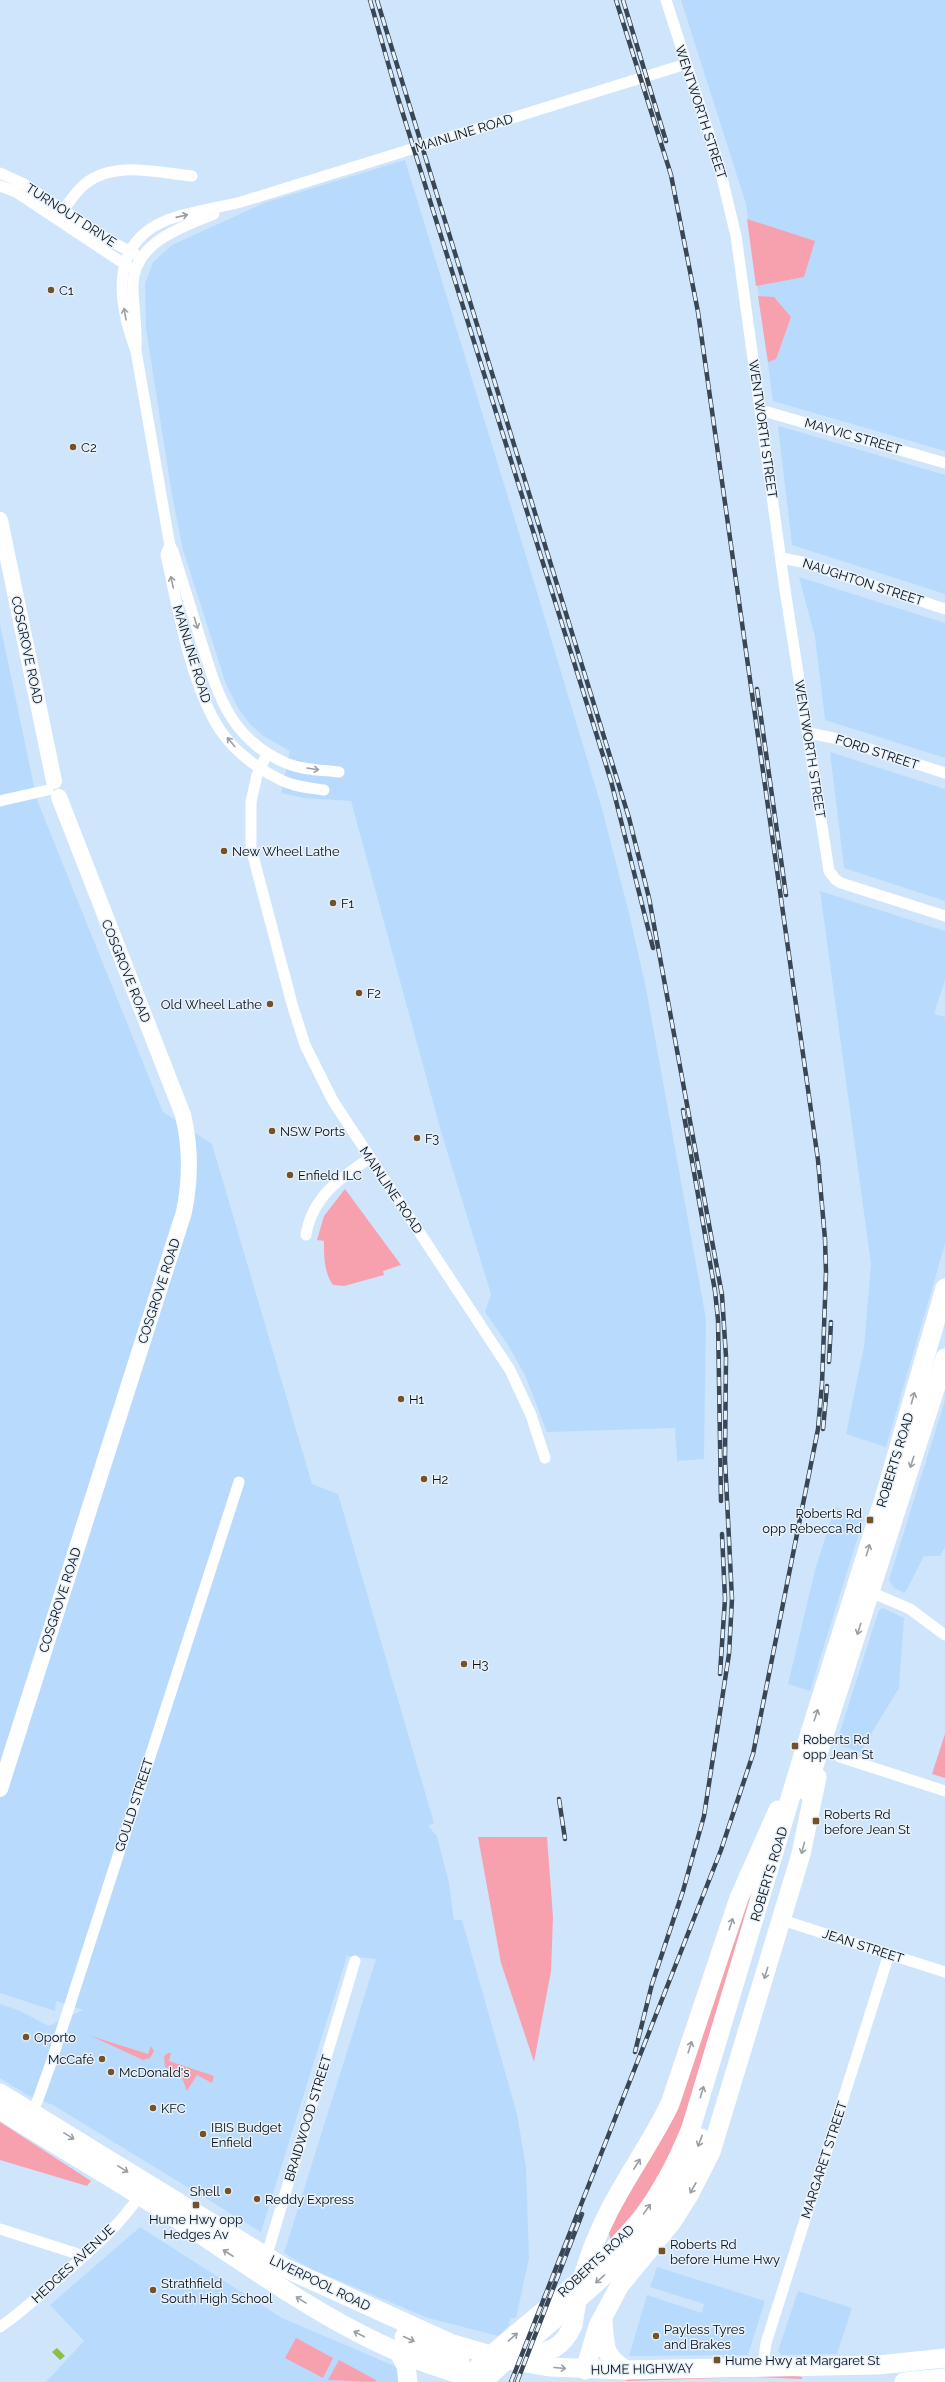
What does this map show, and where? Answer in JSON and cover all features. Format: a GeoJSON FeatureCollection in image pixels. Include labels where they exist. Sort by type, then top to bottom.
{"type":"FeatureCollection","features":[{"type":"Feature","properties":{"kind":"highway","name":"ROBERTS ROAD"},"geometry":{"type":"LineString","coordinates":[[864,1589],[945,1288]]}},
{"type":"Feature","properties":{"kind":"highway","name":"ROBERTS ROAD"},"geometry":{"type":"LineString","coordinates":[[482,2381],[640,2219],[670,2175],[691,2128],[771,1888],[812,1749],[864,1589],[945,1358]]}},
{"type":"Feature","properties":{"kind":"highway"},"geometry":{"type":"LineString","coordinates":[[585,2376],[603,2315],[620,2285],[680,2211],[711,2152],[782,1920],[809,1824],[812,1749]]}},
{"type":"Feature","properties":{"kind":"highway"},"geometry":{"type":"LineString","coordinates":[[538,2359],[564,2342],[573,2325],[588,2260],[609,2210],[654,2135],[670,2104],[739,1898],[812,1749]]}},
{"type":"Feature","properties":{"kind":"highway","name":"LIVERPOOL ROAD"},"geometry":{"type":"LineString","coordinates":[[0,2093],[27,2118],[140,2195],[334,2321],[399,2352],[451,2365],[538,2359]]}},
{"type":"Feature","properties":{"kind":"highway","name":"LIVERPOOL ROAD"},"geometry":{"type":"LineString","coordinates":[[0,2110],[27,2118],[302,2276],[421,2330],[451,2365]]}},
{"type":"Feature","properties":{"kind":"highway"},"geometry":{"type":"LineString","coordinates":[[609,2210],[604,2239],[604,2247],[609,2259],[618,2264],[624,2265],[640,2260]]}},
{"type":"Feature","properties":{"kind":"highway"},"geometry":{"type":"LineString","coordinates":[[603,2315],[607,2354],[614,2363],[626,2370]]}},
{"type":"Feature","properties":{"kind":"highway"},"geometry":{"type":"LineString","coordinates":[[573,2325],[585,2376]]}},
{"type":"Feature","properties":{"kind":"highway"},"geometry":{"type":"LineString","coordinates":[[399,2352],[406,2366],[408,2382]]}},
{"type":"Feature","properties":{"kind":"highway","name":"HUME HIGHWAY"},"geometry":{"type":"LineString","coordinates":[[538,2359],[585,2376],[626,2370],[899,2363],[945,2358]]}},
{"type":"Feature","properties":{"kind":"highway"},"geometry":{"type":"LineString","coordinates":[[451,2365],[464,2364],[482,2381]]}},
{"type":"Feature","properties":{"kind":"highway"},"geometry":{"type":"LineString","coordinates":[[904,2382],[945,2378]]}},
{"type":"Feature","properties":{"kind":"main road","name":"COSGROVE ROAD"},"geometry":{"type":"LineString","coordinates":[[0,520],[53,789],[183,1115],[190,1151],[190,1178],[184,1212],[0,1789]]}},
{"type":"Feature","properties":{"kind":"street","name":"WENTWORTH STREET"},"geometry":{"type":"LineString","coordinates":[[666,0],[728,196],[736,236],[781,558],[809,733],[827,865],[831,875],[841,883],[945,916]]}},
{"type":"Feature","properties":{"kind":"street","name":"MAINLINE ROAD"},"geometry":{"type":"LineString","coordinates":[[339,772],[287,764],[267,754],[251,742],[233,722],[222,702],[173,551],[170,546],[136,352],[127,328],[122,296],[123,264],[130,252],[146,232],[167,220],[241,202],[686,64]]}},
{"type":"Feature","properties":{"kind":"street"},"geometry":{"type":"LineString","coordinates":[[60,214],[84,185],[97,176],[110,172],[127,171],[192,176]]}},
{"type":"Feature","properties":{"kind":"street","name":"TURNOUT DRIVE"},"geometry":{"type":"LineString","coordinates":[[0,173],[24,184],[123,264],[135,269]]}},
{"type":"Feature","properties":{"kind":"street","name":"TURNOUT DRIVE"},"geometry":{"type":"LineString","coordinates":[[0,186],[16,192],[60,214],[142,258]]}},
{"type":"Feature","properties":{"kind":"street","name":"MAINLINE ROAD"},"geometry":{"type":"LineString","coordinates":[[136,352],[137,326],[133,286],[135,269],[142,258],[162,237],[241,202]]}},
{"type":"Feature","properties":{"kind":"street","name":"MAYVIC STREET"},"geometry":{"type":"LineString","coordinates":[[760,410],[945,463]]}},
{"type":"Feature","properties":{"kind":"street","name":"MAINLINE ROAD"},"geometry":{"type":"LineString","coordinates":[[170,546],[166,554],[180,622],[201,690],[220,730],[240,753],[260,768],[283,782],[324,790]]}},
{"type":"Feature","properties":{"kind":"street","name":"NAUGHTON STREET"},"geometry":{"type":"LineString","coordinates":[[781,558],[802,562],[945,609]]}},
{"type":"Feature","properties":{"kind":"street","name":"FORD STREET"},"geometry":{"type":"LineString","coordinates":[[809,733],[838,739],[945,773]]}},
{"type":"Feature","properties":{"kind":"street","name":"MAINLINE ROAD"},"geometry":{"type":"LineString","coordinates":[[267,754],[260,768],[251,802],[251,848],[292,1004],[305,1045],[322,1083],[510,1370],[531,1415],[545,1458]]}},
{"type":"Feature","properties":{"kind":"street"},"geometry":{"type":"LineString","coordinates":[[0,801],[53,789]]}},
{"type":"Feature","properties":{"kind":"street"},"geometry":{"type":"LineString","coordinates":[[306,1235],[312,1213],[326,1192],[337,1181],[370,1158]]}},
{"type":"Feature","properties":{"kind":"street","name":"GOULD STREET"},"geometry":{"type":"LineString","coordinates":[[27,2118],[51,2063],[239,1482]]}},
{"type":"Feature","properties":{"kind":"street"},"geometry":{"type":"LineString","coordinates":[[864,1589],[910,1609],[945,1635]]}},
{"type":"Feature","properties":{"kind":"street"},"geometry":{"type":"LineString","coordinates":[[840,1757],[945,1791]]}},
{"type":"Feature","properties":{"kind":"street","name":"JEAN STREET"},"geometry":{"type":"LineString","coordinates":[[782,1920],[945,1972]]}},
{"type":"Feature","properties":{"kind":"street","name":"MARGARET STREET"},"geometry":{"type":"LineString","coordinates":[[763,2367],[766,2343],[889,1954]]}},
{"type":"Feature","properties":{"kind":"street","name":"BRAIDWOOD STREET"},"geometry":{"type":"LineString","coordinates":[[260,2274],[355,1961]]}},
{"type":"Feature","properties":{"kind":"street","name":"HEDGES AVENUE"},"geometry":{"type":"LineString","coordinates":[[0,2326],[15,2317],[84,2256],[115,2226],[140,2195]]}},
{"type":"Feature","properties":{"kind":"street"},"geometry":{"type":"LineString","coordinates":[[0,2229],[84,2256]]}},
{"type":"Feature","properties":{"kind":"street"},"geometry":{"type":"LineString","coordinates":[[899,2363],[899,2382]]}},
{"type":"Feature","properties":{"kind":"shaded area"},"geometry":{"type":"Polygon","coordinates":[[[681,0],[945,0],[945,451],[773,401],[746,204],[681,0]]]}},
{"type":"Feature","properties":{"kind":"shaded area"},"geometry":{"type":"Polygon","coordinates":[[[405,160],[601,805],[629,913],[646,988],[706,1319],[704,1459],[677,1461],[675,1428],[547,1432],[525,1375],[508,1345],[485,1312],[491,1294],[442,1135],[351,801],[304,798],[281,793],[290,751],[263,736],[250,724],[238,708],[226,684],[183,550],[172,495],[146,329],[145,284],[153,262],[172,245],[264,203],[405,160]]]}},
{"type":"Feature","properties":{"kind":"shaded area"},"geometry":{"type":"Polygon","coordinates":[[[747,219],[815,241],[804,277],[756,286],[747,219]]]}},
{"type":"Feature","properties":{"kind":"shaded area"},"geometry":{"type":"Polygon","coordinates":[[[758,296],[774,297],[791,317],[776,359],[768,362],[758,296]]]}},
{"type":"Feature","properties":{"kind":"shaded area"},"geometry":{"type":"Polygon","coordinates":[[[779,426],[945,475],[945,594],[792,545],[779,426]]]}},
{"type":"Feature","properties":{"kind":"shaded area"},"geometry":{"type":"Polygon","coordinates":[[[799,577],[945,623],[945,758],[825,720],[815,637],[799,577]]]}},
{"type":"Feature","properties":{"kind":"shaded area"},"geometry":{"type":"Polygon","coordinates":[[[0,624],[37,800],[163,1112],[212,1144],[312,1484],[338,1494],[434,1823],[428,1826],[437,1836],[449,1883],[454,1920],[462,1920],[517,2114],[526,2167],[529,2258],[516,2318],[510,2318],[509,2326],[498,2336],[428,2318],[309,2268],[284,2253],[376,1959],[347,1956],[261,2232],[53,2105],[27,2095],[0,2078],[0,2004],[18,2010],[49,2026],[83,2010],[56,2001],[55,2011],[0,1993],[0,624]]]}},
{"type":"Feature","properties":{"kind":"shaded area"},"geometry":{"type":"Polygon","coordinates":[[[830,752],[945,789],[945,901],[844,868],[830,752]]]}},
{"type":"Feature","properties":{"kind":"shaded area"},"geometry":{"type":"Polygon","coordinates":[[[820,891],[945,931],[945,980],[934,1014],[945,1017],[945,1244],[886,1447],[846,1434],[864,1346],[871,1264],[820,891]]]}},
{"type":"Feature","properties":{"kind":"shaded area"},"geometry":{"type":"Polygon","coordinates":[[[345,1189],[401,1265],[383,1271],[384,1275],[344,1286],[333,1285],[330,1280],[325,1264],[324,1241],[317,1240],[324,1216],[345,1189]]]}},
{"type":"Feature","properties":{"kind":"shaded area"},"geometry":{"type":"Polygon","coordinates":[[[945,1400],[945,1547],[940,1556],[924,1556],[905,1593],[894,1588],[889,1580],[945,1400]]]}},
{"type":"Feature","properties":{"kind":"shaded area"},"geometry":{"type":"Polygon","coordinates":[[[835,1507],[864,1517],[810,1691],[788,1684],[815,1570],[835,1507]]]}},
{"type":"Feature","properties":{"kind":"shaded area"},"geometry":{"type":"Polygon","coordinates":[[[883,1608],[904,1618],[899,1688],[860,1752],[836,1744],[879,1610],[883,1608]]]}},
{"type":"Feature","properties":{"kind":"shaded area"},"geometry":{"type":"Polygon","coordinates":[[[945,1734],[945,1778],[932,1774],[945,1734]]]}},
{"type":"Feature","properties":{"kind":"shaded area"},"geometry":{"type":"Polygon","coordinates":[[[769,1836],[677,2143],[638,2210],[611,2241],[609,2233],[769,1836]]]}},
{"type":"Feature","properties":{"kind":"shaded area"},"geometry":{"type":"Polygon","coordinates":[[[478,1837],[547,1837],[553,1917],[551,1971],[534,2062],[501,1963],[478,1837]]]}},
{"type":"Feature","properties":{"kind":"shaded area"},"geometry":{"type":"Polygon","coordinates":[[[91,2036],[148,2054],[151,2046],[154,2051],[150,2058],[143,2060],[91,2036]]]}},
{"type":"Feature","properties":{"kind":"shaded area"},"geometry":{"type":"Polygon","coordinates":[[[171,2053],[169,2061],[214,2076],[212,2083],[197,2075],[187,2091],[181,2075],[165,2067],[164,2056],[171,2053]]]}},
{"type":"Feature","properties":{"kind":"shaded area"},"geometry":{"type":"Polygon","coordinates":[[[0,2122],[91,2181],[87,2186],[0,2160],[0,2122]]]}},
{"type":"Feature","properties":{"kind":"shaded area","name":"Strathfield South High School"},"geometry":{"type":"Polygon","coordinates":[[[140,2227],[282,2318],[397,2367],[402,2382],[46,2382],[84,2341],[50,2305],[140,2227]]]}},
{"type":"Feature","properties":{"kind":"shaded area"},"geometry":{"type":"Polygon","coordinates":[[[657,2267],[765,2301],[748,2355],[629,2356],[647,2295],[702,2313],[704,2304],[650,2287],[657,2267]]]}},
{"type":"Feature","properties":{"kind":"shaded area"},"geometry":{"type":"Polygon","coordinates":[[[798,2291],[852,2308],[837,2354],[781,2355],[778,2351],[798,2291]]]}},
{"type":"Feature","properties":{"kind":"shaded area"},"geometry":{"type":"Polygon","coordinates":[[[296,2338],[333,2358],[323,2378],[285,2358],[296,2338]]]}},
{"type":"Feature","properties":{"kind":"shaded area"},"geometry":{"type":"Polygon","coordinates":[[[57,2348],[65,2356],[60,2360],[52,2352],[57,2348]]]}},
{"type":"Feature","properties":{"kind":"shaded area"},"geometry":{"type":"Polygon","coordinates":[[[339,2360],[376,2380],[375,2382],[328,2380],[339,2360]]]}},
{"type":"Feature","properties":{"kind":"shaded area"},"geometry":{"type":"Polygon","coordinates":[[[772,2373],[802,2377],[802,2379],[755,2377],[626,2381],[626,2376],[772,2373]]]}},
{"type":"Feature","properties":{"kind":"railway"},"geometry":{"type":"LineString","coordinates":[[370,0],[398,98],[611,781],[653,948]]}},
{"type":"Feature","properties":{"kind":"railway"},"geometry":{"type":"LineString","coordinates":[[377,0],[629,818],[649,898],[722,1295],[726,1357],[725,1460],[732,1599],[729,1654],[704,1816],[683,1891],[652,1984],[635,2052]]}},
{"type":"Feature","properties":{"kind":"railway"},"geometry":{"type":"LineString","coordinates":[[511,2382],[721,1850],[753,1754],[818,1429],[822,1384],[826,1272],[825,1239],[818,1160],[698,312],[671,175],[616,0]]}},
{"type":"Feature","properties":{"kind":"railway"},"geometry":{"type":"LineString","coordinates":[[623,0],[666,141]]}},
{"type":"Feature","properties":{"kind":"railway"},"geometry":{"type":"LineString","coordinates":[[757,689],[786,895]]}},
{"type":"Feature","properties":{"kind":"railway"},"geometry":{"type":"LineString","coordinates":[[683,1110],[715,1291],[718,1320],[721,1501]]}},
{"type":"Feature","properties":{"kind":"railway"},"geometry":{"type":"LineString","coordinates":[[829,1362],[831,1322]]}},
{"type":"Feature","properties":{"kind":"railway"},"geometry":{"type":"LineString","coordinates":[[823,1429],[827,1386]]}},
{"type":"Feature","properties":{"kind":"railway"},"geometry":{"type":"LineString","coordinates":[[720,1674],[725,1599],[722,1534]]}},
{"type":"Feature","properties":{"kind":"railway"},"geometry":{"type":"LineString","coordinates":[[559,1799],[565,1839]]}},
{"type":"Feature","properties":{"kind":"railway"},"geometry":{"type":"LineString","coordinates":[[517,2382],[582,2214]]}},
{"type":"Feature","properties":{"kind":"place","name":"C1"},"geometry":{"type":"Point","coordinates":[51,290]}},
{"type":"Feature","properties":{"kind":"place","name":"C2"},"geometry":{"type":"Point","coordinates":[73,447]}},
{"type":"Feature","properties":{"kind":"place","name":"New Wheel Lathe"},"geometry":{"type":"Point","coordinates":[224,851]}},
{"type":"Feature","properties":{"kind":"place","name":"F1"},"geometry":{"type":"Point","coordinates":[333,903]}},
{"type":"Feature","properties":{"kind":"place","name":"F2"},"geometry":{"type":"Point","coordinates":[359,993]}},
{"type":"Feature","properties":{"kind":"place","name":"Old Wheel Lathe"},"geometry":{"type":"Point","coordinates":[270,1004]}},
{"type":"Feature","properties":{"kind":"place","name":"NSW Ports"},"geometry":{"type":"Point","coordinates":[272,1131]}},
{"type":"Feature","properties":{"kind":"place","name":"F3"},"geometry":{"type":"Point","coordinates":[417,1138]}},
{"type":"Feature","properties":{"kind":"place","name":"Enfield ILC"},"geometry":{"type":"Point","coordinates":[290,1175]}},
{"type":"Feature","properties":{"kind":"place","name":"H1"},"geometry":{"type":"Point","coordinates":[401,1399]}},
{"type":"Feature","properties":{"kind":"place","name":"H2"},"geometry":{"type":"Point","coordinates":[424,1479]}},
{"type":"Feature","properties":{"kind":"place","name":"Roberts Rd opp Rebecca Rd"},"geometry":{"type":"Point","coordinates":[870,1520]}},
{"type":"Feature","properties":{"kind":"place","name":"H3"},"geometry":{"type":"Point","coordinates":[464,1664]}},
{"type":"Feature","properties":{"kind":"place","name":"Roberts Rd opp Jean St"},"geometry":{"type":"Point","coordinates":[795,1746]}},
{"type":"Feature","properties":{"kind":"place","name":"Roberts Rd before Jean St"},"geometry":{"type":"Point","coordinates":[816,1821]}},
{"type":"Feature","properties":{"kind":"place","name":"Oporto"},"geometry":{"type":"Point","coordinates":[26,2037]}},
{"type":"Feature","properties":{"kind":"place","name":"McCafé"},"geometry":{"type":"Point","coordinates":[102,2059]}},
{"type":"Feature","properties":{"kind":"place","name":"McDonald's"},"geometry":{"type":"Point","coordinates":[111,2072]}},
{"type":"Feature","properties":{"kind":"place","name":"KFC"},"geometry":{"type":"Point","coordinates":[153,2108]}},
{"type":"Feature","properties":{"kind":"place","name":"IBIS Budget Enfield"},"geometry":{"type":"Point","coordinates":[203,2134]}},
{"type":"Feature","properties":{"kind":"place","name":"Shell"},"geometry":{"type":"Point","coordinates":[228,2191]}},
{"type":"Feature","properties":{"kind":"place","name":"Reddy Express"},"geometry":{"type":"Point","coordinates":[257,2199]}},
{"type":"Feature","properties":{"kind":"place","name":"Hume Hwy opp Hedges Av"},"geometry":{"type":"Point","coordinates":[196,2205]}},
{"type":"Feature","properties":{"kind":"place","name":"Roberts Rd before Hume Hwy"},"geometry":{"type":"Point","coordinates":[662,2251]}},
{"type":"Feature","properties":{"kind":"place","name":"Strathfield South High School"},"geometry":{"type":"Point","coordinates":[153,2290]}},
{"type":"Feature","properties":{"kind":"place","name":"Payless Tyres and Brakes"},"geometry":{"type":"Point","coordinates":[656,2336]}},
{"type":"Feature","properties":{"kind":"place","name":"Hume Hwy at Margaret St"},"geometry":{"type":"Point","coordinates":[717,2360]}}]}
